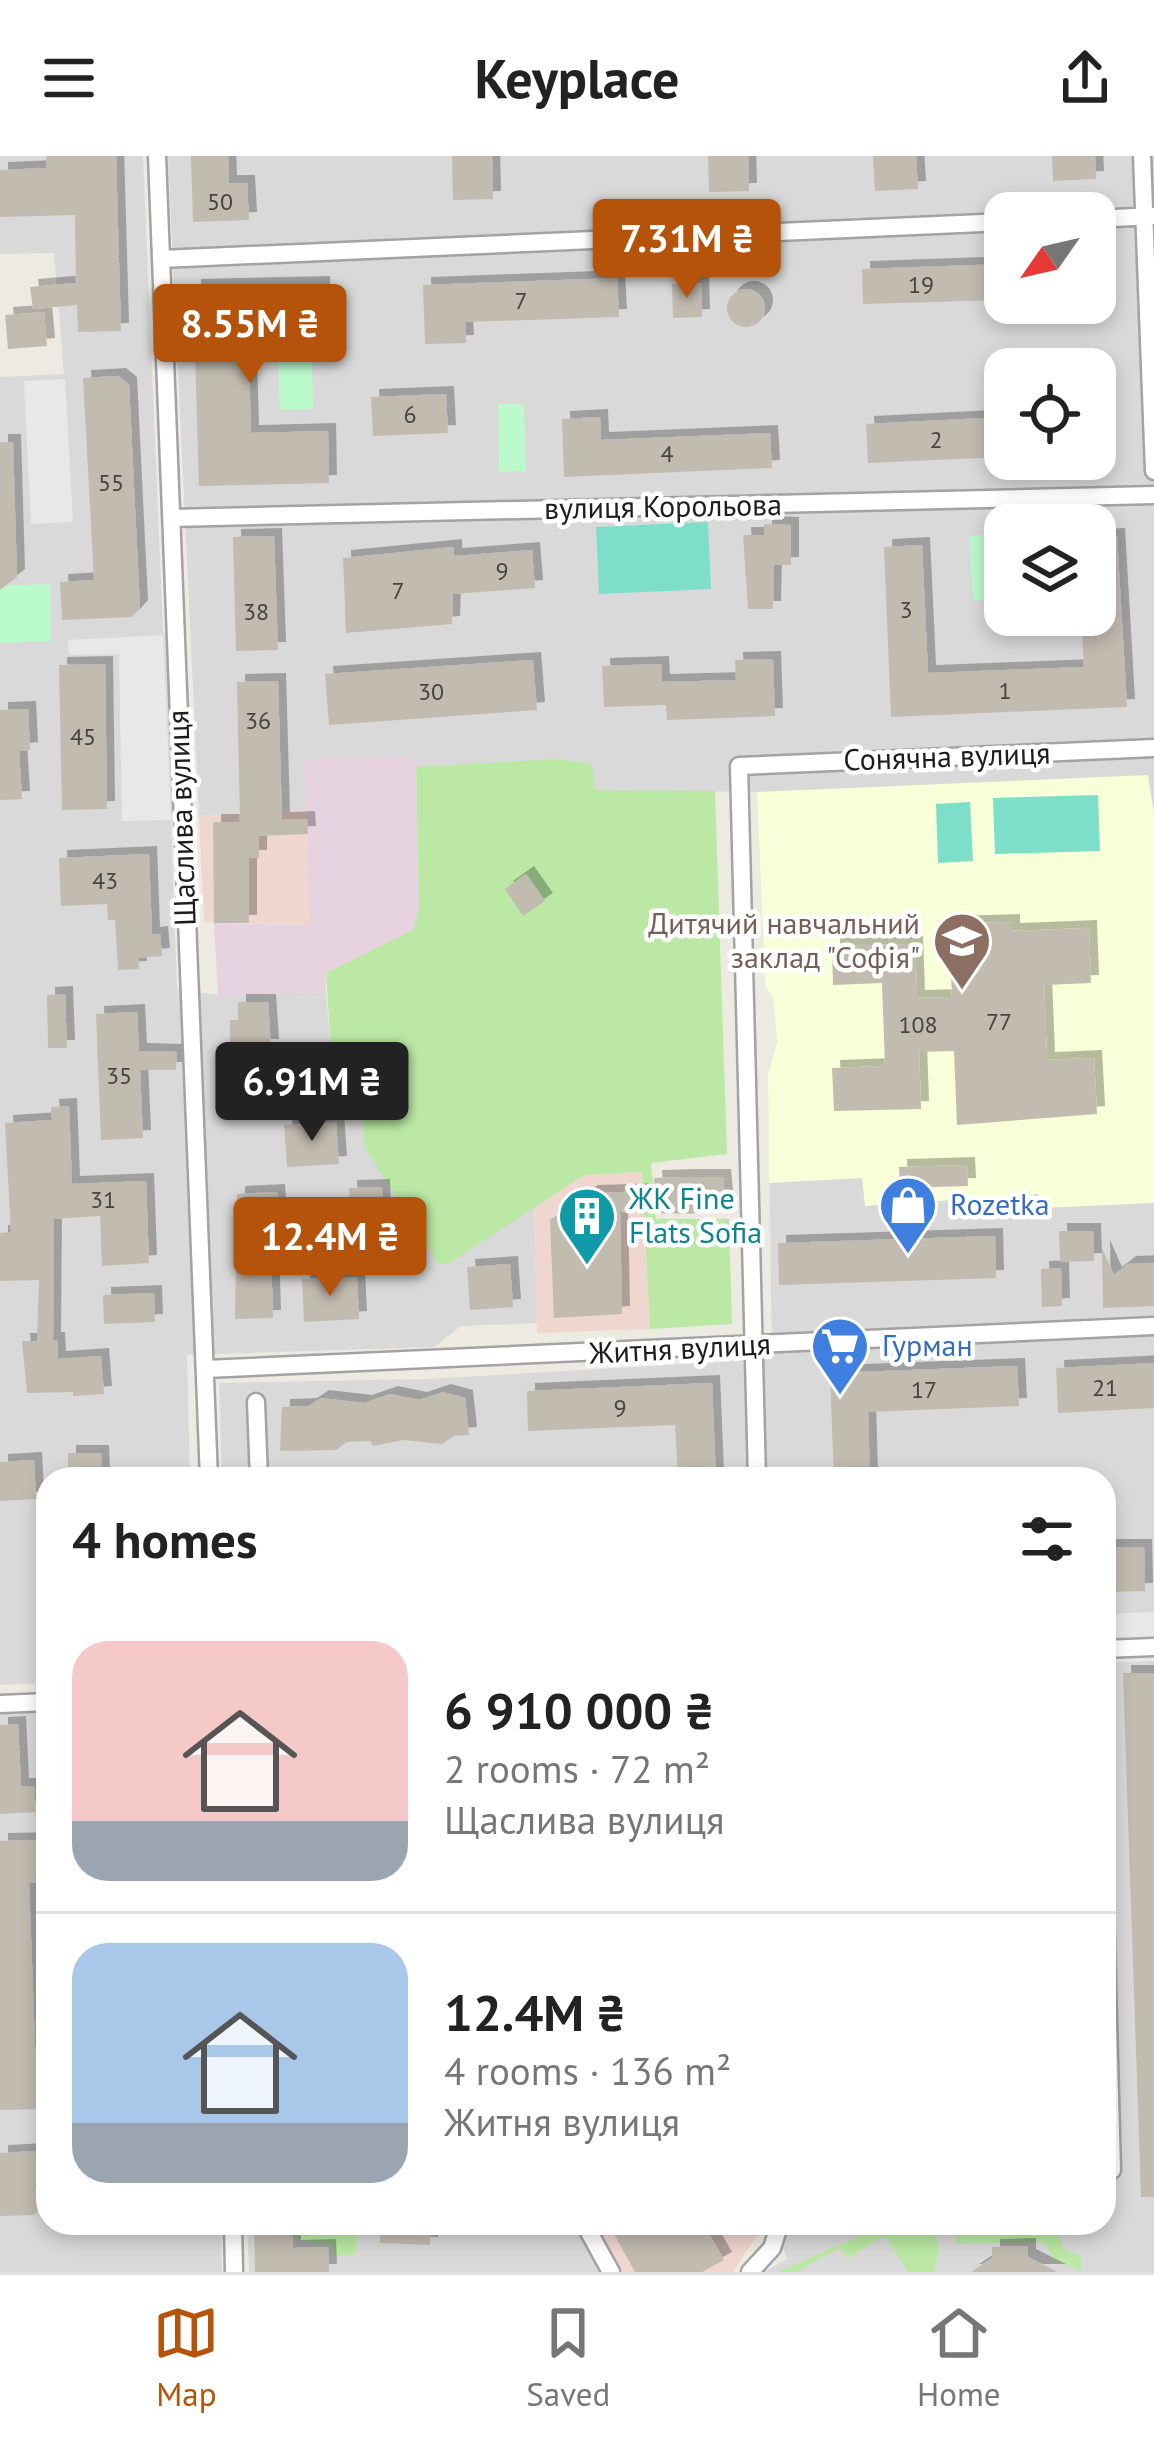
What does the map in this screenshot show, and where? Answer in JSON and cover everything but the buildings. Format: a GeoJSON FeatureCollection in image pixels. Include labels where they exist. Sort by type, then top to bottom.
{"type":"FeatureCollection","features":[{"type":"Feature","properties":{"kind":"street","name":"Щаслива вулиця"},"geometry":{"type":"LineString","coordinates":[[157,156],[209,1467]]}},
{"type":"Feature","properties":{"kind":"street"},"geometry":{"type":"LineString","coordinates":[[1142,156],[1150,216],[1154,471]]}},
{"type":"Feature","properties":{"kind":"street"},"geometry":{"type":"LineString","coordinates":[[1116,218],[1150,216]]}},
{"type":"Feature","properties":{"kind":"street"},"geometry":{"type":"LineString","coordinates":[[161,259],[984,223]]}},
{"type":"Feature","properties":{"kind":"street","name":"вулиця Корольова"},"geometry":{"type":"LineString","coordinates":[[172,518],[1154,496]]}},
{"type":"Feature","properties":{"kind":"street","name":"Сонячна вулиця"},"geometry":{"type":"LineString","coordinates":[[754,1346],[739,766],[1154,748]]}},
{"type":"Feature","properties":{"kind":"street","name":"Житня вулиця"},"geometry":{"type":"LineString","coordinates":[[206,1369],[1154,1326]]}},
{"type":"Feature","properties":{"kind":"street"},"geometry":{"type":"LineString","coordinates":[[754,1346],[757,1467]]}},
{"type":"Feature","properties":{"kind":"street"},"geometry":{"type":"LineString","coordinates":[[256,1402],[259,1467]]}},
{"type":"Feature","properties":{"kind":"street"},"geometry":{"type":"LineString","coordinates":[[1116,1649],[1154,1647]]}},
{"type":"Feature","properties":{"kind":"street"},"geometry":{"type":"LineString","coordinates":[[0,1704],[36,1702]]}},
{"type":"Feature","properties":{"kind":"street"},"geometry":{"type":"LineString","coordinates":[[232,2235],[234,2272]]}},
{"type":"Feature","properties":{"kind":"street"},"geometry":{"type":"LineString","coordinates":[[590,2235],[610,2272]]}},
{"type":"Feature","properties":{"kind":"street"},"geometry":{"type":"LineString","coordinates":[[751,2272],[772,2248],[776,2235]]}},
{"type":"Feature","properties":{"kind":"shaded area"},"geometry":{"type":"Polygon","coordinates":[[[0,156],[143,156],[163,631],[170,647],[177,989],[218,995],[326,992],[332,1064],[359,1064],[364,1146],[448,1264],[534,1206],[537,1323],[461,1326],[434,1347],[187,1355],[190,1467],[36,1467],[36,1684],[0,1685],[0,377],[64,374],[54,253],[0,254],[0,156]]]}},
{"type":"Feature","properties":{"kind":"shaded area"},"geometry":{"type":"Polygon","coordinates":[[[168,156],[1154,156],[1154,2272],[764,2272],[787,2259],[778,2235],[1116,2235],[1116,1467],[222,1467],[219,1383],[426,1379],[772,1359],[768,1075],[777,1042],[773,998],[765,985],[757,792],[595,790],[592,764],[314,770],[313,760],[305,760],[307,810],[199,816],[168,156]]]}},
{"type":"Feature","properties":{"kind":"shaded area"},"geometry":{"type":"Polygon","coordinates":[[[278,361],[312,361],[313,409],[280,410],[278,361]]]}},
{"type":"Feature","properties":{"kind":"shaded area"},"geometry":{"type":"Polygon","coordinates":[[[65,379],[73,522],[31,524],[24,381],[65,379]]]}},
{"type":"Feature","properties":{"kind":"shaded area"},"geometry":{"type":"Polygon","coordinates":[[[498,404],[524,404],[526,471],[499,472],[498,404]]]}},
{"type":"Feature","properties":{"kind":"shaded area"},"geometry":{"type":"Polygon","coordinates":[[[708,522],[711,589],[599,594],[596,527],[708,522]]]}},
{"type":"Feature","properties":{"kind":"shaded area"},"geometry":{"type":"Polygon","coordinates":[[[984,535],[984,600],[973,601],[969,536],[984,535]]]}},
{"type":"Feature","properties":{"kind":"shaded area"},"geometry":{"type":"Polygon","coordinates":[[[50,584],[51,641],[0,643],[0,586],[50,584]]]}},
{"type":"Feature","properties":{"kind":"shaded area"},"geometry":{"type":"Polygon","coordinates":[[[163,635],[171,820],[122,821],[119,654],[69,655],[68,640],[163,635]]]}},
{"type":"Feature","properties":{"kind":"shaded area"},"geometry":{"type":"Polygon","coordinates":[[[401,756],[416,764],[419,879],[723,1058],[326,972],[326,992],[218,995],[214,923],[310,925],[304,760],[401,756]]]}},
{"type":"Feature","properties":{"kind":"shaded area","name":"Дитячий навчальний заклад \"Софія\""},"geometry":{"type":"Polygon","coordinates":[[[1148,775],[1154,814],[1154,1203],[1040,1208],[1038,1194],[865,1206],[862,1178],[769,1183],[768,1075],[777,1042],[773,998],[765,985],[757,792],[1148,775]]]}},
{"type":"Feature","properties":{"kind":"shaded area"},"geometry":{"type":"Polygon","coordinates":[[[1098,795],[1100,851],[995,854],[993,798],[1098,795]]]}},
{"type":"Feature","properties":{"kind":"shaded area"},"geometry":{"type":"Polygon","coordinates":[[[970,802],[973,861],[938,863],[936,804],[970,802]]]}},
{"type":"Feature","properties":{"kind":"shaded area"},"geometry":{"type":"Polygon","coordinates":[[[307,810],[310,925],[204,922],[199,816],[307,810]]]}},
{"type":"Feature","properties":{"kind":"shaded area"},"geometry":{"type":"Polygon","coordinates":[[[642,1172],[650,1329],[537,1333],[534,1206],[584,1175],[642,1172]]]}},
{"type":"Feature","properties":{"kind":"shaded area"},"geometry":{"type":"Polygon","coordinates":[[[1154,1612],[1154,1661],[1116,1663],[1116,1614],[1154,1612]]]}},
{"type":"Feature","properties":{"kind":"shaded area"},"geometry":{"type":"Polygon","coordinates":[[[36,1706],[36,2235],[221,2235],[222,2272],[0,2272],[0,1709],[36,1706]]]}},
{"type":"Feature","properties":{"kind":"shaded area"},"geometry":{"type":"Polygon","coordinates":[[[247,2235],[582,2235],[601,2272],[249,2272],[247,2235]]]}},
{"type":"Feature","properties":{"kind":"shaded area"},"geometry":{"type":"Polygon","coordinates":[[[601,2235],[757,2235],[733,2272],[621,2272],[601,2235]]]}},
{"type":"Feature","properties":{"kind":"green space"},"geometry":{"type":"Polygon","coordinates":[[[559,759],[592,764],[596,790],[715,791],[727,1154],[651,1163],[656,1219],[729,1219],[732,1324],[650,1329],[642,1172],[584,1175],[448,1264],[438,1264],[364,1146],[359,1065],[332,1064],[326,973],[414,929],[419,907],[416,767],[559,759]]]}},
{"type":"Feature","properties":{"kind":"green space"},"geometry":{"type":"Polygon","coordinates":[[[295,2235],[356,2235],[357,2254],[335,2256],[330,2244],[298,2240],[295,2235]]]}},
{"type":"Feature","properties":{"kind":"green space"},"geometry":{"type":"Polygon","coordinates":[[[862,2235],[936,2235],[939,2248],[934,2272],[908,2272],[885,2236],[848,2258],[840,2248],[796,2272],[777,2272],[862,2235]]]}},
{"type":"Feature","properties":{"kind":"green space"},"geometry":{"type":"Polygon","coordinates":[[[956,2235],[1057,2235],[1064,2249],[1081,2257],[1081,2271],[1054,2259],[1043,2242],[956,2244],[956,2235]]]}},
{"type":"Feature","properties":{"kind":"place","name":"Дитячий навчальний заклад \"Софія\""},"geometry":{"type":"Point","coordinates":[962,992]}},
{"type":"Feature","properties":{"kind":"place","name":"Rozetka"},"geometry":{"type":"Point","coordinates":[908,1256]}},
{"type":"Feature","properties":{"kind":"place","name":"ЖК Fine Flats Sofia"},"geometry":{"type":"Point","coordinates":[587,1267]}},
{"type":"Feature","properties":{"kind":"place","name":"Гурман"},"geometry":{"type":"Point","coordinates":[840,1397]}}]}
